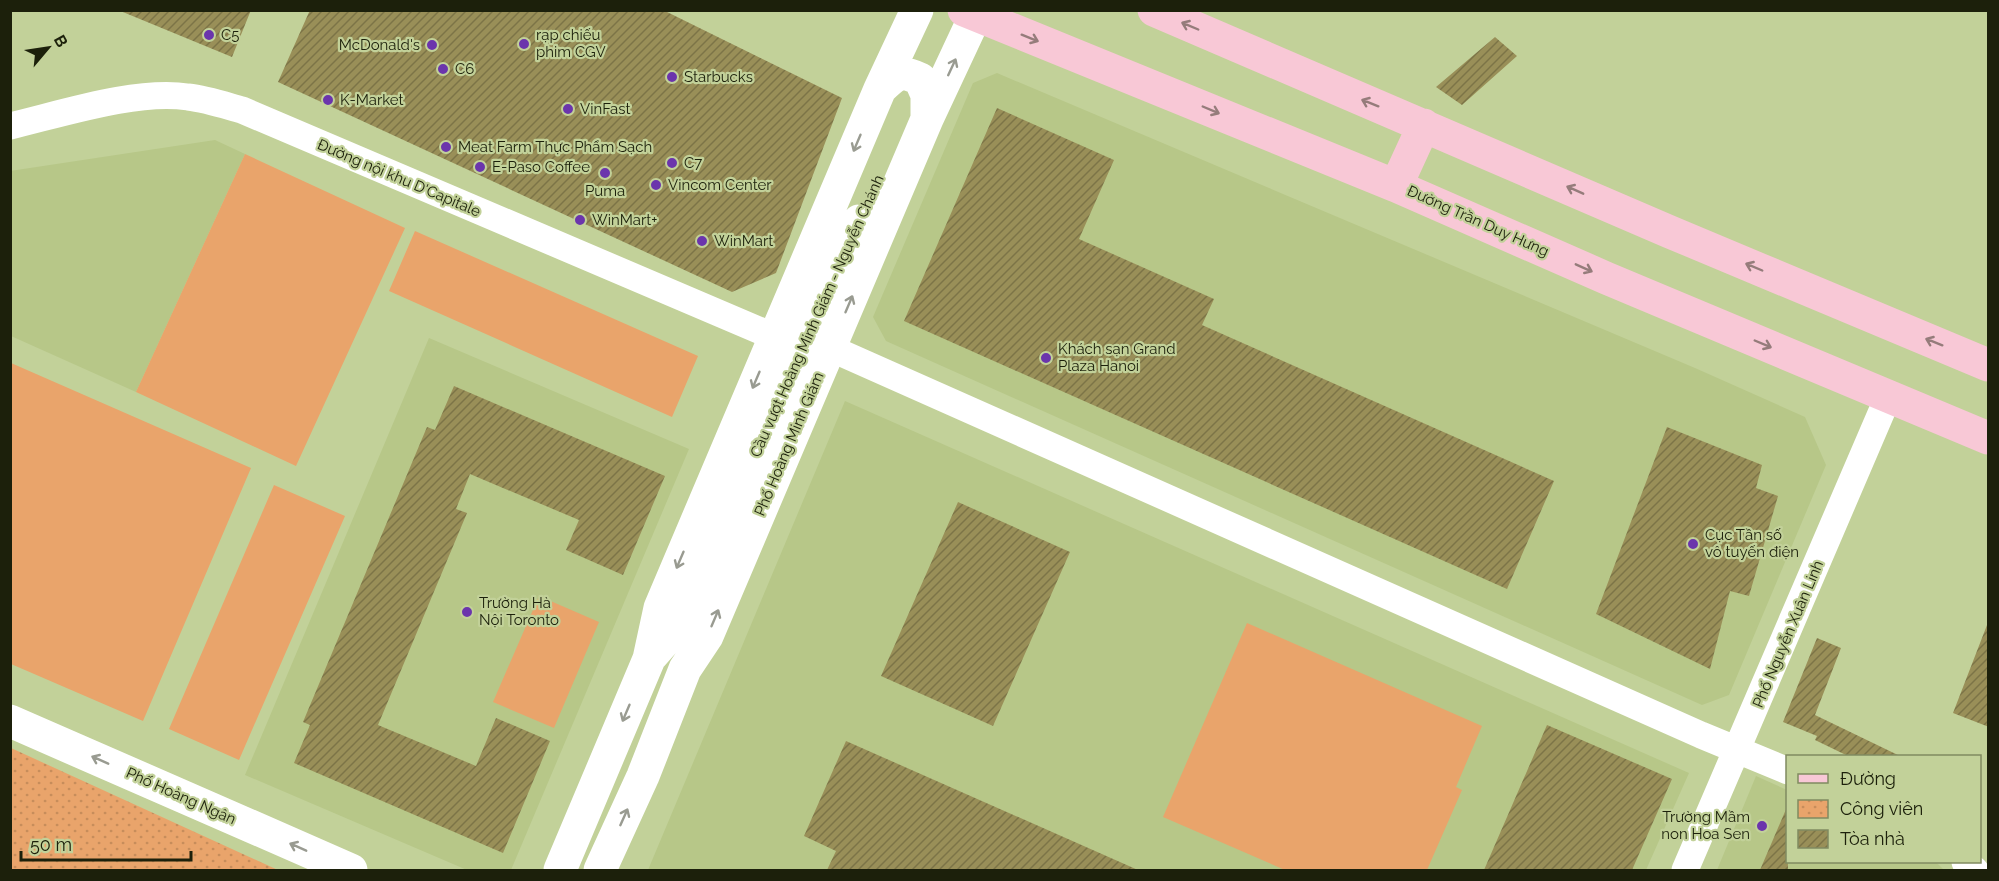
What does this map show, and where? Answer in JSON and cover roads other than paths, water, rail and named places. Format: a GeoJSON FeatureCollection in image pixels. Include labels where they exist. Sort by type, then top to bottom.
{"type":"FeatureCollection","features":[{"type":"Feature","properties":{"kind":"main road"},"geometry":{"type":"LineString","coordinates":[[1154,10],[1670,232],[1989,365]]}},
{"type":"Feature","properties":{"kind":"main road","name":"Đường Trần Duy Hưng"},"geometry":{"type":"LineString","coordinates":[[968,12],[1396,186],[1989,438]]}},
{"type":"Feature","properties":{"kind":"main road"},"geometry":{"type":"LineString","coordinates":[[1396,186],[1424,125]]}},
{"type":"Feature","properties":{"kind":"street"},"geometry":{"type":"LineString","coordinates":[[560,870],[649,659],[660,608],[880,89],[916,10]]}},
{"type":"Feature","properties":{"kind":"street","name":"Phố Hoàng Minh Giám"},"geometry":{"type":"LineString","coordinates":[[600,870],[643,776],[685,669],[707,636],[927,119],[968,12]]}},
{"type":"Feature","properties":{"kind":"street","name":"Cầu vượt Hoàng Minh Giám - Nguyễn Chánh"},"geometry":{"type":"LineString","coordinates":[[649,659],[681,622],[968,12]]}},
{"type":"Feature","properties":{"kind":"street"},"geometry":{"type":"LineString","coordinates":[[880,89],[894,76],[907,73],[920,79],[927,95],[927,119]]}},
{"type":"Feature","properties":{"kind":"street","name":"Đường nội khu D'Capitale"},"geometry":{"type":"LineString","coordinates":[[10,126],[158,95],[187,96],[214,102],[242,110],[774,338]]}},
{"type":"Feature","properties":{"kind":"street"},"geometry":{"type":"LineString","coordinates":[[830,348],[1738,751],[1786,770]]}},
{"type":"Feature","properties":{"kind":"street","name":"Phố Nguyễn Xuân Linh"},"geometry":{"type":"LineString","coordinates":[[1685,870],[1888,397]]}},
{"type":"Feature","properties":{"kind":"street","name":"Cầu vượt Hoàng Minh Giám - Nguyễn Chánh"},"geometry":{"type":"LineString","coordinates":[[681,622],[685,669]]}},
{"type":"Feature","properties":{"kind":"street","name":"Phố Hoàng Ngân"},"geometry":{"type":"LineString","coordinates":[[10,721],[351,870]]}},
{"type":"Feature","properties":{"kind":"place","name":"C5"},"geometry":{"type":"Point","coordinates":[209,35]}},
{"type":"Feature","properties":{"kind":"place","name":"rạp chiếu phim CGV"},"geometry":{"type":"Point","coordinates":[524,44]}},
{"type":"Feature","properties":{"kind":"place","name":"McDonald's"},"geometry":{"type":"Point","coordinates":[432,45]}},
{"type":"Feature","properties":{"kind":"place","name":"C6"},"geometry":{"type":"Point","coordinates":[443,69]}},
{"type":"Feature","properties":{"kind":"place","name":"Starbucks"},"geometry":{"type":"Point","coordinates":[672,77]}},
{"type":"Feature","properties":{"kind":"place","name":"K-Market"},"geometry":{"type":"Point","coordinates":[328,100]}},
{"type":"Feature","properties":{"kind":"place","name":"VinFast"},"geometry":{"type":"Point","coordinates":[568,109]}},
{"type":"Feature","properties":{"kind":"place","name":"Meat Farm Thực Phẩm Sạch"},"geometry":{"type":"Point","coordinates":[446,147]}},
{"type":"Feature","properties":{"kind":"place","name":"C7"},"geometry":{"type":"Point","coordinates":[672,163]}},
{"type":"Feature","properties":{"kind":"place","name":"E-Paso Coffee"},"geometry":{"type":"Point","coordinates":[480,167]}},
{"type":"Feature","properties":{"kind":"place","name":"Puma"},"geometry":{"type":"Point","coordinates":[605,173]}},
{"type":"Feature","properties":{"kind":"place","name":"Vincom Center"},"geometry":{"type":"Point","coordinates":[656,185]}},
{"type":"Feature","properties":{"kind":"place","name":"WinMart+"},"geometry":{"type":"Point","coordinates":[580,220]}},
{"type":"Feature","properties":{"kind":"place","name":"WinMart"},"geometry":{"type":"Point","coordinates":[702,241]}},
{"type":"Feature","properties":{"kind":"place","name":"Khách sạn Grand Plaza Hanoi"},"geometry":{"type":"Point","coordinates":[1046,358]}},
{"type":"Feature","properties":{"kind":"place","name":"Cục Tần số vô tuyến điện"},"geometry":{"type":"Point","coordinates":[1693,544]}},
{"type":"Feature","properties":{"kind":"place","name":"Trường Hà Nội Toronto"},"geometry":{"type":"Point","coordinates":[467,612]}},
{"type":"Feature","properties":{"kind":"place","name":"Trường Mầm non Hoa Sen"},"geometry":{"type":"Point","coordinates":[1762,826]}}]}
